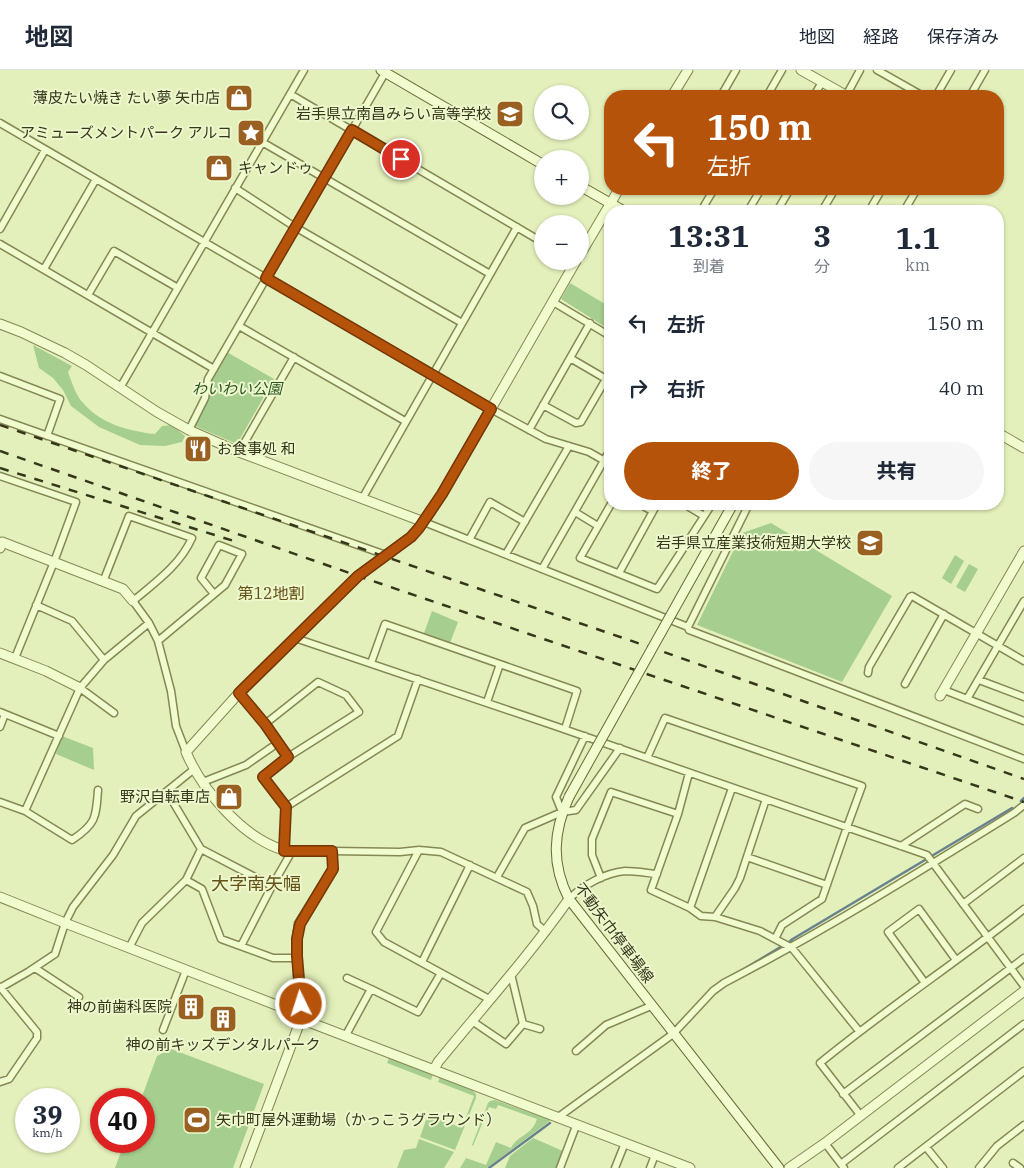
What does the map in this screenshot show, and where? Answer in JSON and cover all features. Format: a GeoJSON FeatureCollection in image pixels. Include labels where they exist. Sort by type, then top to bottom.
{"type":"FeatureCollection","features":[{"type":"Feature","properties":{"kind":"street"},"geometry":{"type":"LineString","coordinates":[[120,388],[304,70]]}},
{"type":"Feature","properties":{"kind":"street"},"geometry":{"type":"LineString","coordinates":[[676,90],[688,70]]}},
{"type":"Feature","properties":{"kind":"street"},"geometry":{"type":"LineString","coordinates":[[724,90],[736,70]]}},
{"type":"Feature","properties":{"kind":"street"},"geometry":{"type":"LineString","coordinates":[[770,90],[782,70]]}},
{"type":"Feature","properties":{"kind":"street"},"geometry":{"type":"LineString","coordinates":[[801,70],[836,90]]}},
{"type":"Feature","properties":{"kind":"street"},"geometry":{"type":"LineString","coordinates":[[849,90],[860,70]]}},
{"type":"Feature","properties":{"kind":"street"},"geometry":{"type":"LineString","coordinates":[[877,70],[912,90]]}},
{"type":"Feature","properties":{"kind":"street"},"geometry":{"type":"LineString","coordinates":[[939,90],[950,70]]}},
{"type":"Feature","properties":{"kind":"street"},"geometry":{"type":"LineString","coordinates":[[973,90],[985,70]]}},
{"type":"Feature","properties":{"kind":"street"},"geometry":{"type":"LineString","coordinates":[[189,430],[205,398],[208,379],[352,130],[383,71],[534,159]]}},
{"type":"Feature","properties":{"kind":"street"},"geometry":{"type":"LineString","coordinates":[[817,90],[822,82]]}},
{"type":"Feature","properties":{"kind":"street"},"geometry":{"type":"LineString","coordinates":[[290,94],[534,237]]}},
{"type":"Feature","properties":{"kind":"street"},"geometry":{"type":"LineString","coordinates":[[1,126],[96,179],[491,409],[554,443],[589,452],[604,460]]}},
{"type":"Feature","properties":{"kind":"street"},"geometry":{"type":"LineString","coordinates":[[262,142],[490,274]]}},
{"type":"Feature","properties":{"kind":"street"},"geometry":{"type":"LineString","coordinates":[[0,229],[45,150]]}},
{"type":"Feature","properties":{"kind":"street"},"geometry":{"type":"LineString","coordinates":[[44,269],[96,179]]}},
{"type":"Feature","properties":{"kind":"street"},"geometry":{"type":"LineString","coordinates":[[235,188],[295,226],[462,323]]}},
{"type":"Feature","properties":{"kind":"street"},"geometry":{"type":"LineString","coordinates":[[589,191],[614,205]]}},
{"type":"Feature","properties":{"kind":"street"},"geometry":{"type":"LineString","coordinates":[[610,203],[615,195]]}},
{"type":"Feature","properties":{"kind":"street"},"geometry":{"type":"LineString","coordinates":[[589,239],[604,213]]}},
{"type":"Feature","properties":{"kind":"street"},"geometry":{"type":"LineString","coordinates":[[362,499],[517,227]]}},
{"type":"Feature","properties":{"kind":"street"},"geometry":{"type":"LineString","coordinates":[[0,244],[214,369]]}},
{"type":"Feature","properties":{"kind":"street"},"geometry":{"type":"LineString","coordinates":[[88,295],[114,251],[178,288]]}},
{"type":"Feature","properties":{"kind":"street"},"geometry":{"type":"LineString","coordinates":[[186,752],[239,693],[358,576],[411,537],[424,522],[571,270]]}},
{"type":"Feature","properties":{"kind":"street"},"geometry":{"type":"LineString","coordinates":[[553,302],[604,332]]}},
{"type":"Feature","properties":{"kind":"street"},"geometry":{"type":"LineString","coordinates":[[529,430],[590,323]]}},
{"type":"Feature","properties":{"kind":"street"},"geometry":{"type":"LineString","coordinates":[[0,324],[65,353],[157,412],[189,430],[239,452],[506,554],[688,628],[698,634],[1024,759]]}},
{"type":"Feature","properties":{"kind":"street"},"geometry":{"type":"LineString","coordinates":[[239,326],[405,421]]}},
{"type":"Feature","properties":{"kind":"street"},"geometry":{"type":"LineString","coordinates":[[239,452],[294,357]]}},
{"type":"Feature","properties":{"kind":"street"},"geometry":{"type":"LineString","coordinates":[[570,358],[604,378]]}},
{"type":"Feature","properties":{"kind":"street"},"geometry":{"type":"LineString","coordinates":[[0,376],[60,399],[47,436]]}},
{"type":"Feature","properties":{"kind":"street"},"geometry":{"type":"LineString","coordinates":[[543,405],[576,423],[581,422],[604,383]]}},
{"type":"Feature","properties":{"kind":"street"},"geometry":{"type":"LineString","coordinates":[[0,419],[386,554]]}},
{"type":"Feature","properties":{"kind":"street"},"geometry":{"type":"LineString","coordinates":[[1004,436],[1024,448]]}},
{"type":"Feature","properties":{"kind":"street"},"geometry":{"type":"LineString","coordinates":[[506,554],[569,446]]}},
{"type":"Feature","properties":{"kind":"street"},"geometry":{"type":"LineString","coordinates":[[542,569],[574,512],[604,467]]}},
{"type":"Feature","properties":{"kind":"street"},"geometry":{"type":"LineString","coordinates":[[0,476],[76,502],[15,658]]}},
{"type":"Feature","properties":{"kind":"street"},"geometry":{"type":"LineString","coordinates":[[469,540],[490,502],[525,522]]}},
{"type":"Feature","properties":{"kind":"street"},"geometry":{"type":"LineString","coordinates":[[607,510],[580,558],[658,589],[708,510]]}},
{"type":"Feature","properties":{"kind":"street"},"geometry":{"type":"LineString","coordinates":[[694,510],[704,516]]}},
{"type":"Feature","properties":{"kind":"street","name":"不動矢巾停車場線"},"geometry":{"type":"LineString","coordinates":[[730,510],[569,796],[562,812],[556,849],[556,867],[561,884],[569,899],[779,1168]]}},
{"type":"Feature","properties":{"kind":"street"},"geometry":{"type":"LineString","coordinates":[[688,628],[747,510]]}},
{"type":"Feature","properties":{"kind":"street"},"geometry":{"type":"LineString","coordinates":[[619,573],[652,511]]}},
{"type":"Feature","properties":{"kind":"street"},"geometry":{"type":"LineString","coordinates":[[574,512],[598,526]]}},
{"type":"Feature","properties":{"kind":"street"},"geometry":{"type":"LineString","coordinates":[[103,582],[130,516],[192,538],[186,552],[165,575],[133,601]]}},
{"type":"Feature","properties":{"kind":"street"},"geometry":{"type":"LineString","coordinates":[[1,544],[123,589],[149,623],[158,641],[172,691],[176,726],[193,770],[232,818],[254,836],[288,851],[400,852],[419,850],[441,852],[527,892],[533,906],[537,924],[546,932]]}},
{"type":"Feature","properties":{"kind":"street"},"geometry":{"type":"LineString","coordinates":[[158,641],[225,585],[242,554],[220,545],[201,578],[214,594]]}},
{"type":"Feature","properties":{"kind":"street"},"geometry":{"type":"LineString","coordinates":[[1024,551],[942,693],[967,699],[1024,721]]}},
{"type":"Feature","properties":{"kind":"street"},"geometry":{"type":"LineString","coordinates":[[868,673],[869,667],[912,596],[1024,661]]}},
{"type":"Feature","properties":{"kind":"street"},"geometry":{"type":"LineString","coordinates":[[967,699],[1022,610],[1024,601]]}},
{"type":"Feature","properties":{"kind":"street"},"geometry":{"type":"LineString","coordinates":[[36,605],[72,621],[104,660]]}},
{"type":"Feature","properties":{"kind":"street"},"geometry":{"type":"LineString","coordinates":[[905,684],[944,614]]}},
{"type":"Feature","properties":{"kind":"street"},"geometry":{"type":"LineString","coordinates":[[25,811],[80,688],[104,660],[149,623]]}},
{"type":"Feature","properties":{"kind":"street"},"geometry":{"type":"LineString","coordinates":[[371,663],[385,624],[577,691],[565,729]]}},
{"type":"Feature","properties":{"kind":"street"},"geometry":{"type":"LineString","coordinates":[[295,638],[620,748],[901,846],[931,859],[1024,986]]}},
{"type":"Feature","properties":{"kind":"street"},"geometry":{"type":"LineString","coordinates":[[0,653],[46,671],[80,688],[114,713]]}},
{"type":"Feature","properties":{"kind":"street"},"geometry":{"type":"LineString","coordinates":[[487,702],[500,664]]}},
{"type":"Feature","properties":{"kind":"street"},"geometry":{"type":"LineString","coordinates":[[286,807],[398,736],[418,679]]}},
{"type":"Feature","properties":{"kind":"street"},"geometry":{"type":"LineString","coordinates":[[979,680],[1024,697]]}},
{"type":"Feature","properties":{"kind":"street"},"geometry":{"type":"LineString","coordinates":[[241,946],[288,851],[286,807],[263,777],[288,757],[359,712],[346,695],[318,682],[265,724]]}},
{"type":"Feature","properties":{"kind":"street"},"geometry":{"type":"LineString","coordinates":[[239,693],[265,724],[288,757]]}},
{"type":"Feature","properties":{"kind":"street"},"geometry":{"type":"LineString","coordinates":[[0,727],[3,713],[59,736]]}},
{"type":"Feature","properties":{"kind":"street"},"geometry":{"type":"LineString","coordinates":[[647,758],[666,718],[862,786],[822,899],[782,925],[775,939]]}},
{"type":"Feature","properties":{"kind":"street"},"geometry":{"type":"LineString","coordinates":[[562,812],[556,797],[585,736]]}},
{"type":"Feature","properties":{"kind":"street"},"geometry":{"type":"LineString","coordinates":[[203,782],[246,764],[272,747]]}},
{"type":"Feature","properties":{"kind":"street"},"geometry":{"type":"LineString","coordinates":[[497,877],[525,828],[562,812],[576,810],[620,748]]}},
{"type":"Feature","properties":{"kind":"street"},"geometry":{"type":"LineString","coordinates":[[0,1082],[9,1080],[37,1038],[37,1032],[0,988],[55,954],[73,907],[113,855],[136,816],[193,770]]}},
{"type":"Feature","properties":{"kind":"street"},"geometry":{"type":"LineString","coordinates":[[689,773],[678,814],[652,890],[690,908],[701,916],[715,917],[760,931],[787,945],[859,1031]]}},
{"type":"Feature","properties":{"kind":"street"},"geometry":{"type":"LineString","coordinates":[[690,908],[732,788]]}},
{"type":"Feature","properties":{"kind":"street"},"geometry":{"type":"LineString","coordinates":[[0,802],[25,811],[72,840],[87,830],[95,817],[98,790]]}},
{"type":"Feature","properties":{"kind":"street"},"geometry":{"type":"LineString","coordinates":[[167,792],[201,849],[272,886]]}},
{"type":"Feature","properties":{"kind":"street"},"geometry":{"type":"LineString","coordinates":[[602,878],[592,855],[592,839],[611,792],[678,814]]}},
{"type":"Feature","properties":{"kind":"street"},"geometry":{"type":"LineString","coordinates":[[715,917],[735,888],[766,799]]}},
{"type":"Feature","properties":{"kind":"street"},"geometry":{"type":"LineString","coordinates":[[901,846],[965,804],[978,809]]}},
{"type":"Feature","properties":{"kind":"street"},"geometry":{"type":"LineString","coordinates":[[557,1118],[673,1034],[713,991],[931,859],[1014,813],[1024,805]]}},
{"type":"Feature","properties":{"kind":"street"},"geometry":{"type":"LineString","coordinates":[[130,948],[142,923],[186,880],[201,849]]}},
{"type":"Feature","properties":{"kind":"street"},"geometry":{"type":"LineString","coordinates":[[419,850],[376,932],[384,942],[489,999]]}},
{"type":"Feature","properties":{"kind":"street"},"geometry":{"type":"LineString","coordinates":[[245,1168],[301,1019],[297,939],[300,924],[333,869],[332,851]]}},
{"type":"Feature","properties":{"kind":"street"},"geometry":{"type":"LineString","coordinates":[[747,858],[827,885]]}},
{"type":"Feature","properties":{"kind":"street"},"geometry":{"type":"LineString","coordinates":[[963,904],[1024,858]]}},
{"type":"Feature","properties":{"kind":"street"},"geometry":{"type":"LineString","coordinates":[[422,962],[470,865]]}},
{"type":"Feature","properties":{"kind":"street"},"geometry":{"type":"LineString","coordinates":[[434,1070],[489,999],[546,932],[575,893],[602,878],[625,871],[657,874]]}},
{"type":"Feature","properties":{"kind":"street"},"geometry":{"type":"LineString","coordinates":[[186,880],[202,889],[221,939],[273,958],[297,958]]}},
{"type":"Feature","properties":{"kind":"street"},"geometry":{"type":"LineString","coordinates":[[0,897],[284,1008],[301,1019],[576,1126],[690,1168]]}},
{"type":"Feature","properties":{"kind":"street"},"geometry":{"type":"LineString","coordinates":[[925,983],[888,932],[919,909],[956,960]]}},
{"type":"Feature","properties":{"kind":"street"},"geometry":{"type":"LineString","coordinates":[[861,1116],[820,1062],[1024,909]]}},
{"type":"Feature","properties":{"kind":"street"},"geometry":{"type":"LineString","coordinates":[[843,1094],[1024,958]]}},
{"type":"Feature","properties":{"kind":"street"},"geometry":{"type":"LineString","coordinates":[[35,968],[79,997]]}},
{"type":"Feature","properties":{"kind":"street"},"geometry":{"type":"LineString","coordinates":[[163,1030],[186,970]]}},
{"type":"Feature","properties":{"kind":"street"},"geometry":{"type":"LineString","coordinates":[[347,978],[418,1012],[441,973]]}},
{"type":"Feature","properties":{"kind":"street"},"geometry":{"type":"LineString","coordinates":[[511,974],[524,1024]]}},
{"type":"Feature","properties":{"kind":"street"},"geometry":{"type":"LineString","coordinates":[[346,1035],[371,989]]}},
{"type":"Feature","properties":{"kind":"street"},"geometry":{"type":"LineString","coordinates":[[789,1168],[861,1116],[1024,991]]}},
{"type":"Feature","properties":{"kind":"street"},"geometry":{"type":"LineString","coordinates":[[576,1051],[606,1025],[651,1006]]}},
{"type":"Feature","properties":{"kind":"street"},"geometry":{"type":"LineString","coordinates":[[472,1021],[506,1044],[524,1024]]}},
{"type":"Feature","properties":{"kind":"street"},"geometry":{"type":"LineString","coordinates":[[524,1024],[540,1029]]}},
{"type":"Feature","properties":{"kind":"street"},"geometry":{"type":"LineString","coordinates":[[825,1143],[842,1166],[1024,1024]]}},
{"type":"Feature","properties":{"kind":"street"},"geometry":{"type":"LineString","coordinates":[[898,1168],[1024,1071]]}},
{"type":"Feature","properties":{"kind":"street"},"geometry":{"type":"LineString","coordinates":[[979,1168],[998,1146],[1024,1125]]}},
{"type":"Feature","properties":{"kind":"street"},"geometry":{"type":"LineString","coordinates":[[560,1168],[576,1126]]}},
{"type":"Feature","properties":{"kind":"street"},"geometry":{"type":"LineString","coordinates":[[615,1168],[625,1143]]}},
{"type":"Feature","properties":{"kind":"street"},"geometry":{"type":"LineString","coordinates":[[926,1147],[943,1168]]}},
{"type":"Feature","properties":{"kind":"street"},"geometry":{"type":"LineString","coordinates":[[650,1168],[655,1155]]}},
{"type":"Feature","properties":{"kind":"street"},"geometry":{"type":"LineString","coordinates":[[1013,1163],[1020,1168]]}},
{"type":"Feature","properties":{"kind":"green space"},"geometry":{"type":"Polygon","coordinates":[[[570,283],[604,303],[604,326],[561,299],[570,283]]]}},
{"type":"Feature","properties":{"kind":"green space"},"geometry":{"type":"Polygon","coordinates":[[[33,345],[72,366],[68,372],[76,393],[81,401],[99,417],[125,428],[155,434],[162,426],[172,425],[185,436],[182,442],[165,446],[140,445],[99,427],[71,406],[63,390],[53,378],[39,368],[33,345]]]}},
{"type":"Feature","properties":{"kind":"green space","name":"わいわい公園"},"geometry":{"type":"Polygon","coordinates":[[[225,351],[274,379],[237,444],[195,426],[209,389],[210,381],[225,351]]]}},
{"type":"Feature","properties":{"kind":"green space"},"geometry":{"type":"Polygon","coordinates":[[[771,523],[892,596],[842,682],[697,625],[742,533],[771,523]]]}},
{"type":"Feature","properties":{"kind":"green space"},"geometry":{"type":"Polygon","coordinates":[[[955,555],[964,561],[951,584],[942,578],[955,555]]]}},
{"type":"Feature","properties":{"kind":"green space"},"geometry":{"type":"Polygon","coordinates":[[[969,564],[978,569],[965,592],[956,587],[969,564]]]}},
{"type":"Feature","properties":{"kind":"green space"},"geometry":{"type":"Polygon","coordinates":[[[432,611],[458,622],[450,643],[424,633],[432,611]]]}},
{"type":"Feature","properties":{"kind":"green space"},"geometry":{"type":"Polygon","coordinates":[[[62,736],[93,748],[94,770],[56,754],[62,736]]]}},
{"type":"Feature","properties":{"kind":"green space","name":"矢巾町屋外運動場（かっこうグラウンド）"},"geometry":{"type":"Polygon","coordinates":[[[171,1049],[264,1084],[233,1168],[115,1168],[121,1153],[155,1153],[155,1088],[145,1088],[157,1056],[171,1049]]]}},
{"type":"Feature","properties":{"kind":"green space"},"geometry":{"type":"Polygon","coordinates":[[[389,1058],[433,1074],[431,1080],[387,1063],[389,1058]]]}},
{"type":"Feature","properties":{"kind":"green space"},"geometry":{"type":"Polygon","coordinates":[[[440,1077],[471,1089],[476,1094],[455,1150],[420,1137],[428,1115],[462,1128],[474,1096],[438,1082],[440,1077]]]}},
{"type":"Feature","properties":{"kind":"green space"},"geometry":{"type":"Polygon","coordinates":[[[495,1100],[551,1120],[487,1168],[460,1168],[466,1158],[486,1165],[496,1142],[511,1148],[517,1140],[535,1125],[537,1119],[498,1105],[496,1109],[489,1107],[473,1146],[488,1103],[495,1100]]]}},
{"type":"Feature","properties":{"kind":"green space"},"geometry":{"type":"Polygon","coordinates":[[[533,1138],[563,1151],[556,1168],[505,1168],[510,1156],[533,1138]]]}},
{"type":"Feature","properties":{"kind":"green space"},"geometry":{"type":"Polygon","coordinates":[[[419,1139],[454,1152],[444,1168],[397,1168],[404,1150],[416,1148],[419,1139]]]}},
{"type":"Feature","properties":{"kind":"waterway"},"geometry":{"type":"LineString","coordinates":[[1021,801],[1024,798]]}},
{"type":"Feature","properties":{"kind":"waterway"},"geometry":{"type":"LineString","coordinates":[[791,940],[1012,808]]}},
{"type":"Feature","properties":{"kind":"waterway"},"geometry":{"type":"LineString","coordinates":[[744,969],[792,940]]}},
{"type":"Feature","properties":{"kind":"waterway"},"geometry":{"type":"LineString","coordinates":[[489,1168],[550,1123]]}},
{"type":"Feature","properties":{"kind":"railway"},"geometry":{"type":"LineString","coordinates":[[0,425],[664,652],[1024,779]]}},
{"type":"Feature","properties":{"kind":"railway"},"geometry":{"type":"LineString","coordinates":[[0,451],[358,576],[1024,802]]}},
{"type":"Feature","properties":{"kind":"railway"},"geometry":{"type":"LineString","coordinates":[[0,468],[237,542]]}},
{"type":"Feature","properties":{"kind":"place","name":"薄皮たい焼き たい夢 矢巾店"},"geometry":{"type":"Point","coordinates":[239,98]}},
{"type":"Feature","properties":{"kind":"place","name":"岩手県立南昌みらい高等学校"},"geometry":{"type":"Point","coordinates":[510,114]}},
{"type":"Feature","properties":{"kind":"place","name":"アミューズメントパーク アルコ"},"geometry":{"type":"Point","coordinates":[251,133]}},
{"type":"Feature","properties":{"kind":"place","name":"キャンドゥ"},"geometry":{"type":"Point","coordinates":[219,168]}},
{"type":"Feature","properties":{"kind":"place","name":"お食事処 和"},"geometry":{"type":"Point","coordinates":[198,449]}},
{"type":"Feature","properties":{"kind":"place","name":"岩手県立産業技術短期大学校"},"geometry":{"type":"Point","coordinates":[870,543]}},
{"type":"Feature","properties":{"kind":"place","name":"野沢自転車店"},"geometry":{"type":"Point","coordinates":[229,797]}},
{"type":"Feature","properties":{"kind":"place","name":"神の前歯科医院"},"geometry":{"type":"Point","coordinates":[191,1007]}},
{"type":"Feature","properties":{"kind":"place","name":"神の前キッズデンタルパーク"},"geometry":{"type":"Point","coordinates":[223,1019]}},
{"type":"Feature","properties":{"kind":"place","name":"矢巾町屋外運動場（かっこうグラウンド）"},"geometry":{"type":"Point","coordinates":[197,1120]}},
{"type":"Feature","properties":{"kind":"district","name":"第12地割"},"geometry":{"type":"Point","coordinates":[271,593]}},
{"type":"Feature","properties":{"kind":"district","name":"大字南矢幅"},"geometry":{"type":"Point","coordinates":[256,884]}},
{"type":"Feature","properties":{"kind":"route"},"geometry":{"type":"LineString","coordinates":[[301,1004],[297,956],[297,939],[300,924],[333,869],[334,860],[332,851],[284,851],[286,807],[263,777],[288,757],[265,724],[239,693],[358,576],[411,537],[419,528],[442,494],[491,409],[266,278],[352,130],[401,159]]}}]}
